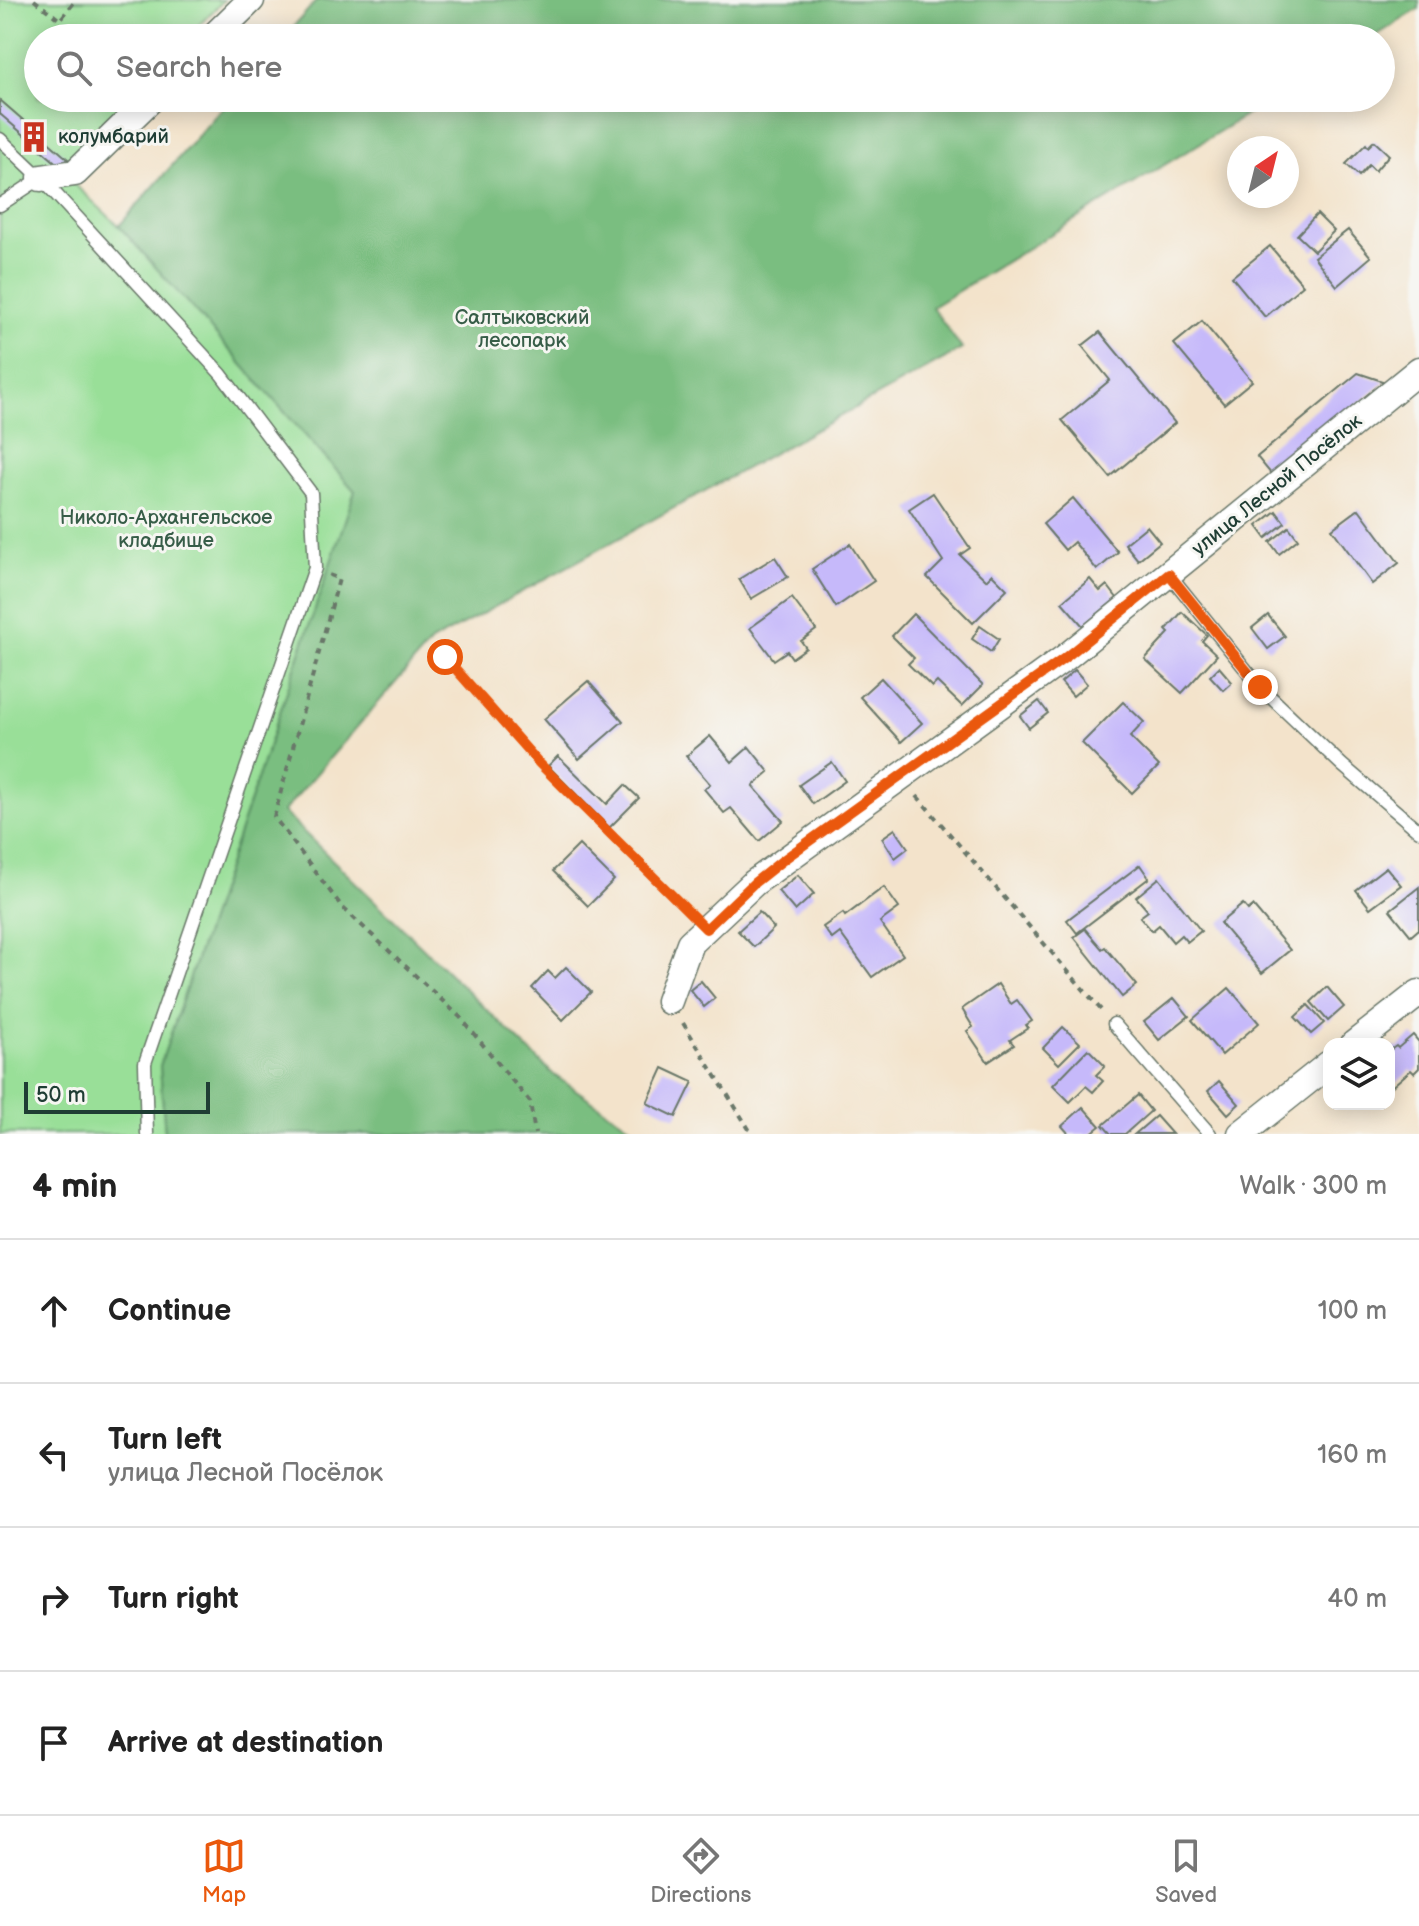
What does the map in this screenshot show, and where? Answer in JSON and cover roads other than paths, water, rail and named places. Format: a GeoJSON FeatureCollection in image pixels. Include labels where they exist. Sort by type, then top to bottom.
{"type":"FeatureCollection","features":[{"type":"Feature","properties":{"kind":"street"},"geometry":{"type":"LineString","coordinates":[[226,24],[251,0]]}},
{"type":"Feature","properties":{"kind":"street"},"geometry":{"type":"LineString","coordinates":[[41,178],[75,173],[138,112]]}},
{"type":"Feature","properties":{"kind":"street","name":"улица Лесной Посёлок"},"geometry":{"type":"LineString","coordinates":[[669,1001],[690,943],[754,883],[1066,657],[1419,370]]}},
{"type":"Feature","properties":{"kind":"street"},"geometry":{"type":"LineString","coordinates":[[1362,1038],[1419,993]]}},
{"type":"Feature","properties":{"kind":"street"},"geometry":{"type":"LineString","coordinates":[[1241,1134],[1323,1069]]}},
{"type":"Feature","properties":{"kind":"lane"},"geometry":{"type":"LineString","coordinates":[[0,139],[41,178],[221,374],[311,493],[315,568],[145,1063],[147,1134]]}},
{"type":"Feature","properties":{"kind":"lane"},"geometry":{"type":"LineString","coordinates":[[0,205],[41,178]]}},
{"type":"Feature","properties":{"kind":"lane"},"geometry":{"type":"LineString","coordinates":[[1169,574],[1260,687],[1342,765],[1419,831]]}},
{"type":"Feature","properties":{"kind":"lane"},"geometry":{"type":"LineString","coordinates":[[1114,1024],[1210,1134]]}},
{"type":"Feature","properties":{"kind":"place","name":"колумбарий"},"geometry":{"type":"Point","coordinates":[34,137]}},
{"type":"Feature","properties":{"kind":"park label","name":"Салтыковский лесопарк"},"geometry":{"type":"Point","coordinates":[522,330]}},
{"type":"Feature","properties":{"kind":"park label","name":"Николо-Архангельское кладбище"},"geometry":{"type":"Point","coordinates":[166,530]}}]}
